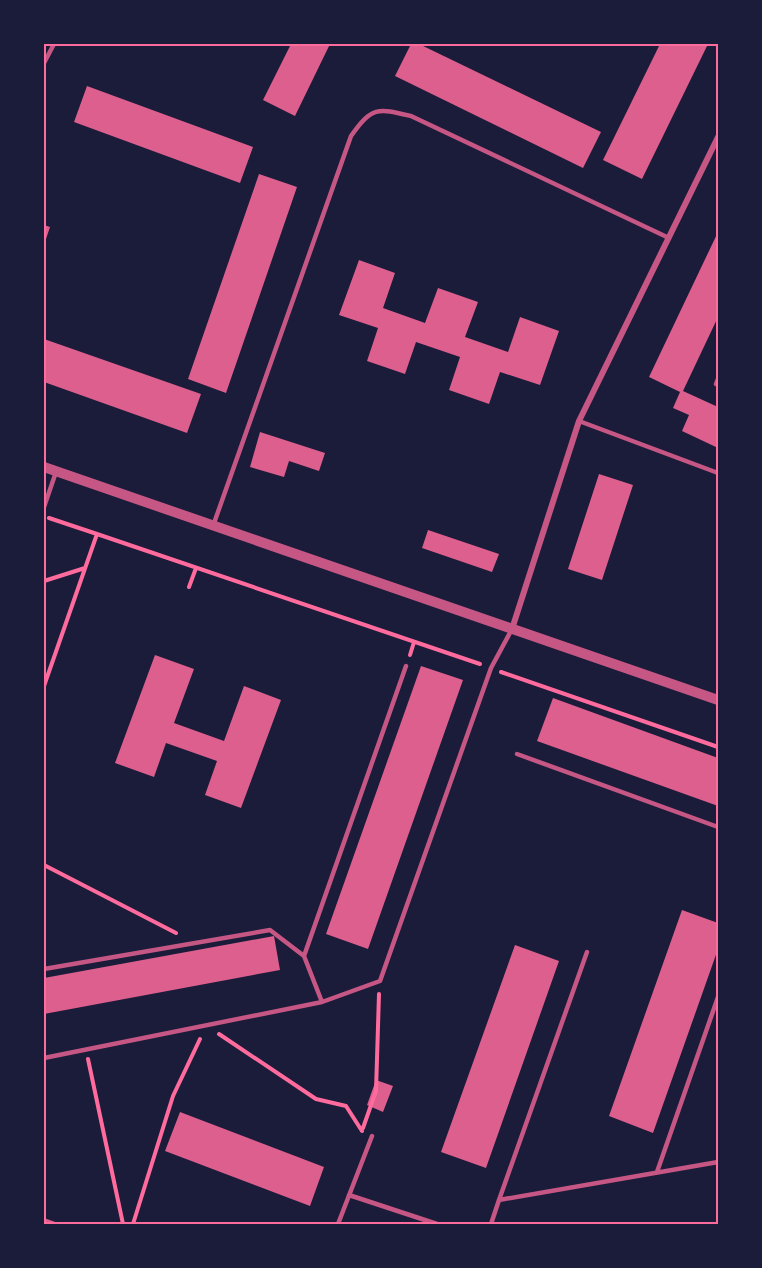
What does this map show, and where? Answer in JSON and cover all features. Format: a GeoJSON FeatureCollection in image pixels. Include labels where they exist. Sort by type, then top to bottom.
{"type":"FeatureCollection","features":[{"type":"Feature","properties":{"kind":"street"},"geometry":{"type":"LineString","coordinates":[[512,629],[579,421],[718,136]]}},
{"type":"Feature","properties":{"kind":"street"},"geometry":{"type":"LineString","coordinates":[[44,467],[718,699]]}},
{"type":"Feature","properties":{"kind":"lane"},"geometry":{"type":"LineString","coordinates":[[44,63],[54,44]]}},
{"type":"Feature","properties":{"kind":"lane"},"geometry":{"type":"LineString","coordinates":[[213,526],[351,136],[363,118],[384,109],[411,116],[669,238]]}},
{"type":"Feature","properties":{"kind":"lane"},"geometry":{"type":"LineString","coordinates":[[718,380],[716,384],[718,385]]}},
{"type":"Feature","properties":{"kind":"lane"},"geometry":{"type":"LineString","coordinates":[[579,421],[718,473]]}},
{"type":"Feature","properties":{"kind":"lane"},"geometry":{"type":"LineString","coordinates":[[44,507],[56,472]]}},
{"type":"Feature","properties":{"kind":"lane"},"geometry":{"type":"LineString","coordinates":[[44,1058],[322,1002],[380,981],[491,668],[512,629]]}},
{"type":"Feature","properties":{"kind":"lane"},"geometry":{"type":"LineString","coordinates":[[304,956],[406,666]]}},
{"type":"Feature","properties":{"kind":"lane"},"geometry":{"type":"LineString","coordinates":[[517,754],[718,827]]}},
{"type":"Feature","properties":{"kind":"lane"},"geometry":{"type":"LineString","coordinates":[[44,969],[270,930],[304,956],[322,1002]]}},
{"type":"Feature","properties":{"kind":"lane"},"geometry":{"type":"LineString","coordinates":[[491,1224],[587,952]]}},
{"type":"Feature","properties":{"kind":"lane"},"geometry":{"type":"LineString","coordinates":[[657,1172],[718,997]]}},
{"type":"Feature","properties":{"kind":"lane"},"geometry":{"type":"LineString","coordinates":[[339,1224],[372,1136]]}},
{"type":"Feature","properties":{"kind":"lane"},"geometry":{"type":"LineString","coordinates":[[499,1200],[718,1162]]}},
{"type":"Feature","properties":{"kind":"lane"},"geometry":{"type":"LineString","coordinates":[[349,1195],[437,1224]]}},
{"type":"Feature","properties":{"kind":"path"},"geometry":{"type":"LineString","coordinates":[[44,516],[718,747]]}},
{"type":"Feature","properties":{"kind":"path"},"geometry":{"type":"LineString","coordinates":[[44,686],[97,534]]}},
{"type":"Feature","properties":{"kind":"path"},"geometry":{"type":"LineString","coordinates":[[44,581],[85,568]]}},
{"type":"Feature","properties":{"kind":"path"},"geometry":{"type":"LineString","coordinates":[[189,587],[196,568]]}},
{"type":"Feature","properties":{"kind":"path"},"geometry":{"type":"LineString","coordinates":[[44,865],[195,943]]}},
{"type":"Feature","properties":{"kind":"path"},"geometry":{"type":"LineString","coordinates":[[360,1141],[376,1091],[380,981]]}},
{"type":"Feature","properties":{"kind":"path"},"geometry":{"type":"LineString","coordinates":[[133,1224],[173,1096],[206,1025],[316,1099],[346,1106],[362,1131]]}},
{"type":"Feature","properties":{"kind":"path"},"geometry":{"type":"LineString","coordinates":[[86,1049],[123,1224]]}},
{"type":"Feature","properties":{"kind":"building"},"geometry":{"type":"Polygon","coordinates":[[[291,44],[330,44],[295,116],[263,100],[291,44]]]}},
{"type":"Feature","properties":{"kind":"building"},"geometry":{"type":"Polygon","coordinates":[[[411,44],[419,44],[601,132],[583,168],[395,76],[411,44]]]}},
{"type":"Feature","properties":{"kind":"building"},"geometry":{"type":"Polygon","coordinates":[[[660,44],[708,44],[642,179],[603,160],[660,44]]]}},
{"type":"Feature","properties":{"kind":"building"},"geometry":{"type":"Polygon","coordinates":[[[87,86],[253,147],[240,183],[74,122],[87,86]]]}},
{"type":"Feature","properties":{"kind":"building"},"geometry":{"type":"Polygon","coordinates":[[[259,174],[297,187],[226,393],[188,379],[259,174]]]}},
{"type":"Feature","properties":{"kind":"building"},"geometry":{"type":"Polygon","coordinates":[[[44,225],[50,227],[44,245],[44,225]]]}},
{"type":"Feature","properties":{"kind":"building"},"geometry":{"type":"Polygon","coordinates":[[[718,232],[718,317],[683,391],[718,407],[718,448],[682,431],[689,415],[673,408],[680,392],[649,377],[718,232]]]}},
{"type":"Feature","properties":{"kind":"building"},"geometry":{"type":"Polygon","coordinates":[[[359,260],[395,273],[383,308],[425,323],[438,288],[478,302],[465,337],[508,352],[520,317],[559,331],[540,385],[500,372],[489,404],[449,390],[460,357],[416,342],[405,374],[367,361],[378,328],[339,315],[359,260]]]}},
{"type":"Feature","properties":{"kind":"building"},"geometry":{"type":"Polygon","coordinates":[[[44,339],[201,394],[187,433],[44,382],[44,339]]]}},
{"type":"Feature","properties":{"kind":"building"},"geometry":{"type":"Polygon","coordinates":[[[260,432],[325,453],[319,471],[289,461],[284,477],[250,467],[260,432]]]}},
{"type":"Feature","properties":{"kind":"building"},"geometry":{"type":"Polygon","coordinates":[[[599,474],[633,485],[602,580],[568,569],[599,474]]]}},
{"type":"Feature","properties":{"kind":"building"},"geometry":{"type":"Polygon","coordinates":[[[428,530],[499,554],[492,572],[422,548],[428,530]]]}},
{"type":"Feature","properties":{"kind":"building"},"geometry":{"type":"Polygon","coordinates":[[[155,655],[194,669],[174,723],[224,741],[244,686],[281,700],[241,808],[205,795],[217,761],[166,743],[154,777],[115,763],[155,655]]]}},
{"type":"Feature","properties":{"kind":"building"},"geometry":{"type":"Polygon","coordinates":[[[421,666],[463,680],[368,949],[326,934],[421,666]]]}},
{"type":"Feature","properties":{"kind":"building"},"geometry":{"type":"Polygon","coordinates":[[[553,698],[718,758],[718,806],[537,741],[553,698]]]}},
{"type":"Feature","properties":{"kind":"building"},"geometry":{"type":"Polygon","coordinates":[[[682,910],[718,923],[718,949],[653,1133],[609,1116],[682,910]]]}},
{"type":"Feature","properties":{"kind":"building"},"geometry":{"type":"Polygon","coordinates":[[[274,936],[280,970],[44,1014],[44,978],[274,936]]]}},
{"type":"Feature","properties":{"kind":"building"},"geometry":{"type":"Polygon","coordinates":[[[515,945],[559,961],[486,1168],[441,1152],[515,945]]]}},
{"type":"Feature","properties":{"kind":"building"},"geometry":{"type":"Polygon","coordinates":[[[376,1080],[393,1086],[383,1112],[367,1105],[376,1080]]]}},
{"type":"Feature","properties":{"kind":"building"},"geometry":{"type":"Polygon","coordinates":[[[180,1112],[324,1167],[310,1206],[165,1151],[180,1112]]]}},
{"type":"Feature","properties":{"kind":"building"},"geometry":{"type":"Polygon","coordinates":[[[44,1218],[61,1224],[44,1224],[44,1218]]]}}]}
